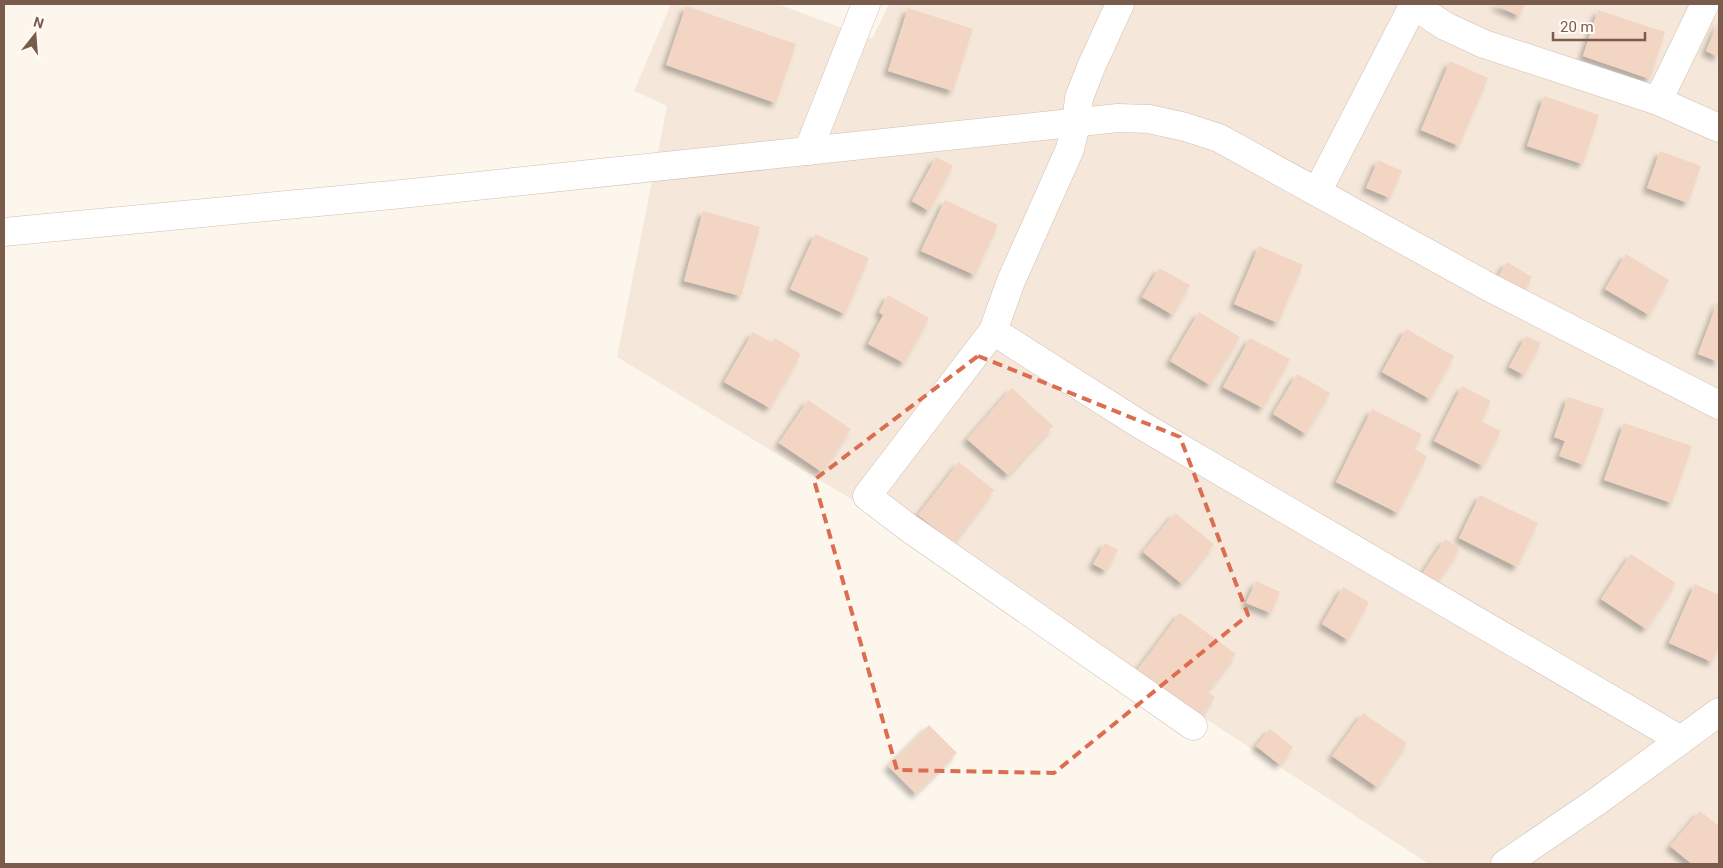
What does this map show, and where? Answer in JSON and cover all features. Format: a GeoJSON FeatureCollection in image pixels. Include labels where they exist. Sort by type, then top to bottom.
{"type":"FeatureCollection","features":[{"type":"Feature","properties":{"kind":"street"},"geometry":{"type":"LineString","coordinates":[[808,151],[866,4]]}},
{"type":"Feature","properties":{"kind":"street"},"geometry":{"type":"LineString","coordinates":[[1120,4],[1079,98],[1076,124],[1070,149],[1011,281],[993,331],[866,496],[906,526],[1193,726]]}},
{"type":"Feature","properties":{"kind":"street"},"geometry":{"type":"LineString","coordinates":[[1658,101],[1704,4]]}},
{"type":"Feature","properties":{"kind":"street"},"geometry":{"type":"LineString","coordinates":[[1317,192],[1413,5],[1445,26],[1484,44],[1658,101],[1719,128]]}},
{"type":"Feature","properties":{"kind":"street"},"geometry":{"type":"LineString","coordinates":[[4,232],[392,195],[1126,118],[1149,119],[1185,127],[1219,138],[1490,287],[1719,405]]}},
{"type":"Feature","properties":{"kind":"street"},"geometry":{"type":"LineString","coordinates":[[993,331],[1141,424],[1682,740]]}},
{"type":"Feature","properties":{"kind":"street"},"geometry":{"type":"LineString","coordinates":[[1510,863],[1682,740],[1714,724]]}},
{"type":"Feature","properties":{"kind":"highlighted area"},"geometry":{"type":"Polygon","coordinates":[[[978,356],[1180,437],[1248,615],[1054,773],[897,770],[814,480],[978,356]]]}},
{"type":"Feature","properties":{"kind":"shaded area"},"geometry":{"type":"Polygon","coordinates":[[[671,4],[778,4],[872,39],[889,4],[1719,4],[1719,864],[1429,864],[1092,645],[617,357],[667,106],[634,91],[671,4]]]}},
{"type":"Feature","properties":{"kind":"building"},"geometry":{"type":"Polygon","coordinates":[[[1493,4],[1525,4],[1519,16],[1493,4]]]}},
{"type":"Feature","properties":{"kind":"building"},"geometry":{"type":"Polygon","coordinates":[[[686,6],[796,44],[776,103],[666,65],[686,6]]]}},
{"type":"Feature","properties":{"kind":"building"},"geometry":{"type":"Polygon","coordinates":[[[908,8],[973,29],[953,91],[888,71],[908,8]]]}},
{"type":"Feature","properties":{"kind":"building"},"geometry":{"type":"Polygon","coordinates":[[[1598,10],[1665,32],[1650,79],[1583,56],[1598,10]]]}},
{"type":"Feature","properties":{"kind":"building"},"geometry":{"type":"Polygon","coordinates":[[[1719,20],[1719,57],[1706,51],[1719,20]]]}},
{"type":"Feature","properties":{"kind":"building"},"geometry":{"type":"Polygon","coordinates":[[[1450,61],[1488,78],[1459,146],[1421,130],[1450,61]]]}},
{"type":"Feature","properties":{"kind":"building"},"geometry":{"type":"Polygon","coordinates":[[[1544,96],[1599,115],[1583,164],[1527,146],[1544,96]]]}},
{"type":"Feature","properties":{"kind":"building"},"geometry":{"type":"Polygon","coordinates":[[[1660,151],[1701,166],[1688,203],[1647,188],[1660,151]]]}},
{"type":"Feature","properties":{"kind":"building"},"geometry":{"type":"Polygon","coordinates":[[[936,157],[953,166],[929,211],[912,201],[936,157]]]}},
{"type":"Feature","properties":{"kind":"building"},"geometry":{"type":"Polygon","coordinates":[[[1378,160],[1402,171],[1390,198],[1366,188],[1378,160]]]}},
{"type":"Feature","properties":{"kind":"building"},"geometry":{"type":"Polygon","coordinates":[[[945,200],[998,225],[975,275],[921,251],[945,200]]]}},
{"type":"Feature","properties":{"kind":"building"},"geometry":{"type":"Polygon","coordinates":[[[703,211],[760,227],[741,296],[684,281],[703,211]]]}},
{"type":"Feature","properties":{"kind":"building"},"geometry":{"type":"Polygon","coordinates":[[[815,234],[869,258],[845,314],[790,289],[815,234]]]}},
{"type":"Feature","properties":{"kind":"building"},"geometry":{"type":"Polygon","coordinates":[[[1259,246],[1303,265],[1278,323],[1234,304],[1259,246]]]}},
{"type":"Feature","properties":{"kind":"building"},"geometry":{"type":"Polygon","coordinates":[[[1626,254],[1669,280],[1649,315],[1605,289],[1626,254]]]}},
{"type":"Feature","properties":{"kind":"building"},"geometry":{"type":"Polygon","coordinates":[[[1507,262],[1532,277],[1523,293],[1497,278],[1507,262]]]}},
{"type":"Feature","properties":{"kind":"building"},"geometry":{"type":"Polygon","coordinates":[[[1159,268],[1190,285],[1173,315],[1142,297],[1159,268]]]}},
{"type":"Feature","properties":{"kind":"building"},"geometry":{"type":"Polygon","coordinates":[[[888,295],[929,318],[904,363],[868,344],[883,315],[879,312],[888,295]]]}},
{"type":"Feature","properties":{"kind":"building"},"geometry":{"type":"Polygon","coordinates":[[[1719,298],[1719,362],[1698,354],[1719,298]]]}},
{"type":"Feature","properties":{"kind":"building"},"geometry":{"type":"Polygon","coordinates":[[[1199,312],[1240,337],[1210,385],[1170,361],[1199,312]]]}},
{"type":"Feature","properties":{"kind":"building"},"geometry":{"type":"Polygon","coordinates":[[[1406,329],[1454,356],[1430,399],[1382,372],[1406,329]]]}},
{"type":"Feature","properties":{"kind":"building"},"geometry":{"type":"Polygon","coordinates":[[[753,332],[772,343],[775,338],[801,354],[770,408],[724,382],[753,332]]]}},
{"type":"Feature","properties":{"kind":"building"},"geometry":{"type":"Polygon","coordinates":[[[1526,336],[1541,343],[1524,375],[1509,367],[1526,336]]]}},
{"type":"Feature","properties":{"kind":"building"},"geometry":{"type":"Polygon","coordinates":[[[1250,338],[1290,359],[1263,408],[1223,387],[1250,338]]]}},
{"type":"Feature","properties":{"kind":"building"},"geometry":{"type":"Polygon","coordinates":[[[1297,374],[1330,393],[1306,434],[1273,414],[1297,374]]]}},
{"type":"Feature","properties":{"kind":"building"},"geometry":{"type":"Polygon","coordinates":[[[1462,386],[1491,401],[1481,421],[1501,431],[1483,466],[1434,441],[1462,386]]]}},
{"type":"Feature","properties":{"kind":"building"},"geometry":{"type":"Polygon","coordinates":[[[1012,388],[1053,426],[1008,475],[967,439],[1012,388]]]}},
{"type":"Feature","properties":{"kind":"building"},"geometry":{"type":"Polygon","coordinates":[[[1568,397],[1604,409],[1584,465],[1559,456],[1565,441],[1554,437],[1568,397]]]}},
{"type":"Feature","properties":{"kind":"building"},"geometry":{"type":"Polygon","coordinates":[[[808,400],[851,429],[822,472],[779,443],[808,400]]]}},
{"type":"Feature","properties":{"kind":"building"},"geometry":{"type":"Polygon","coordinates":[[[1372,409],[1422,434],[1414,449],[1427,456],[1398,513],[1336,482],[1372,409]]]}},
{"type":"Feature","properties":{"kind":"building"},"geometry":{"type":"Polygon","coordinates":[[[1624,423],[1692,446],[1672,503],[1604,480],[1624,423]]]}},
{"type":"Feature","properties":{"kind":"building"},"geometry":{"type":"Polygon","coordinates":[[[959,462],[994,490],[954,543],[918,515],[959,462]]]}},
{"type":"Feature","properties":{"kind":"building"},"geometry":{"type":"Polygon","coordinates":[[[1480,495],[1538,523],[1517,567],[1459,538],[1480,495]]]}},
{"type":"Feature","properties":{"kind":"building"},"geometry":{"type":"Polygon","coordinates":[[[1175,513],[1214,544],[1182,584],[1143,552],[1175,513]]]}},
{"type":"Feature","properties":{"kind":"building"},"geometry":{"type":"Polygon","coordinates":[[[1445,539],[1460,548],[1434,587],[1420,577],[1445,539]]]}},
{"type":"Feature","properties":{"kind":"building"},"geometry":{"type":"Polygon","coordinates":[[[1105,543],[1118,550],[1106,571],[1093,564],[1105,543]]]}},
{"type":"Feature","properties":{"kind":"building"},"geometry":{"type":"Polygon","coordinates":[[[1631,554],[1676,583],[1646,629],[1601,599],[1631,554]]]}},
{"type":"Feature","properties":{"kind":"building"},"geometry":{"type":"Polygon","coordinates":[[[1256,581],[1280,592],[1271,613],[1246,603],[1256,581]]]}},
{"type":"Feature","properties":{"kind":"building"},"geometry":{"type":"Polygon","coordinates":[[[1695,584],[1719,595],[1719,646],[1712,662],[1669,643],[1695,584]]]}},
{"type":"Feature","properties":{"kind":"building"},"geometry":{"type":"Polygon","coordinates":[[[1343,587],[1369,602],[1348,640],[1322,624],[1343,587]]]}},
{"type":"Feature","properties":{"kind":"building"},"geometry":{"type":"Polygon","coordinates":[[[1180,613],[1236,654],[1207,692],[1215,697],[1195,724],[1132,677],[1180,613]]]}},
{"type":"Feature","properties":{"kind":"building"},"geometry":{"type":"Polygon","coordinates":[[[1363,713],[1407,743],[1377,787],[1332,756],[1363,713]]]}},
{"type":"Feature","properties":{"kind":"building"},"geometry":{"type":"Polygon","coordinates":[[[929,725],[957,753],[916,794],[888,766],[929,725]]]}},
{"type":"Feature","properties":{"kind":"building"},"geometry":{"type":"Polygon","coordinates":[[[1270,729],[1293,747],[1280,765],[1256,746],[1270,729]]]}},
{"type":"Feature","properties":{"kind":"building"},"geometry":{"type":"Polygon","coordinates":[[[1700,811],[1719,826],[1719,864],[1692,864],[1670,846],[1700,811]]]}}]}
